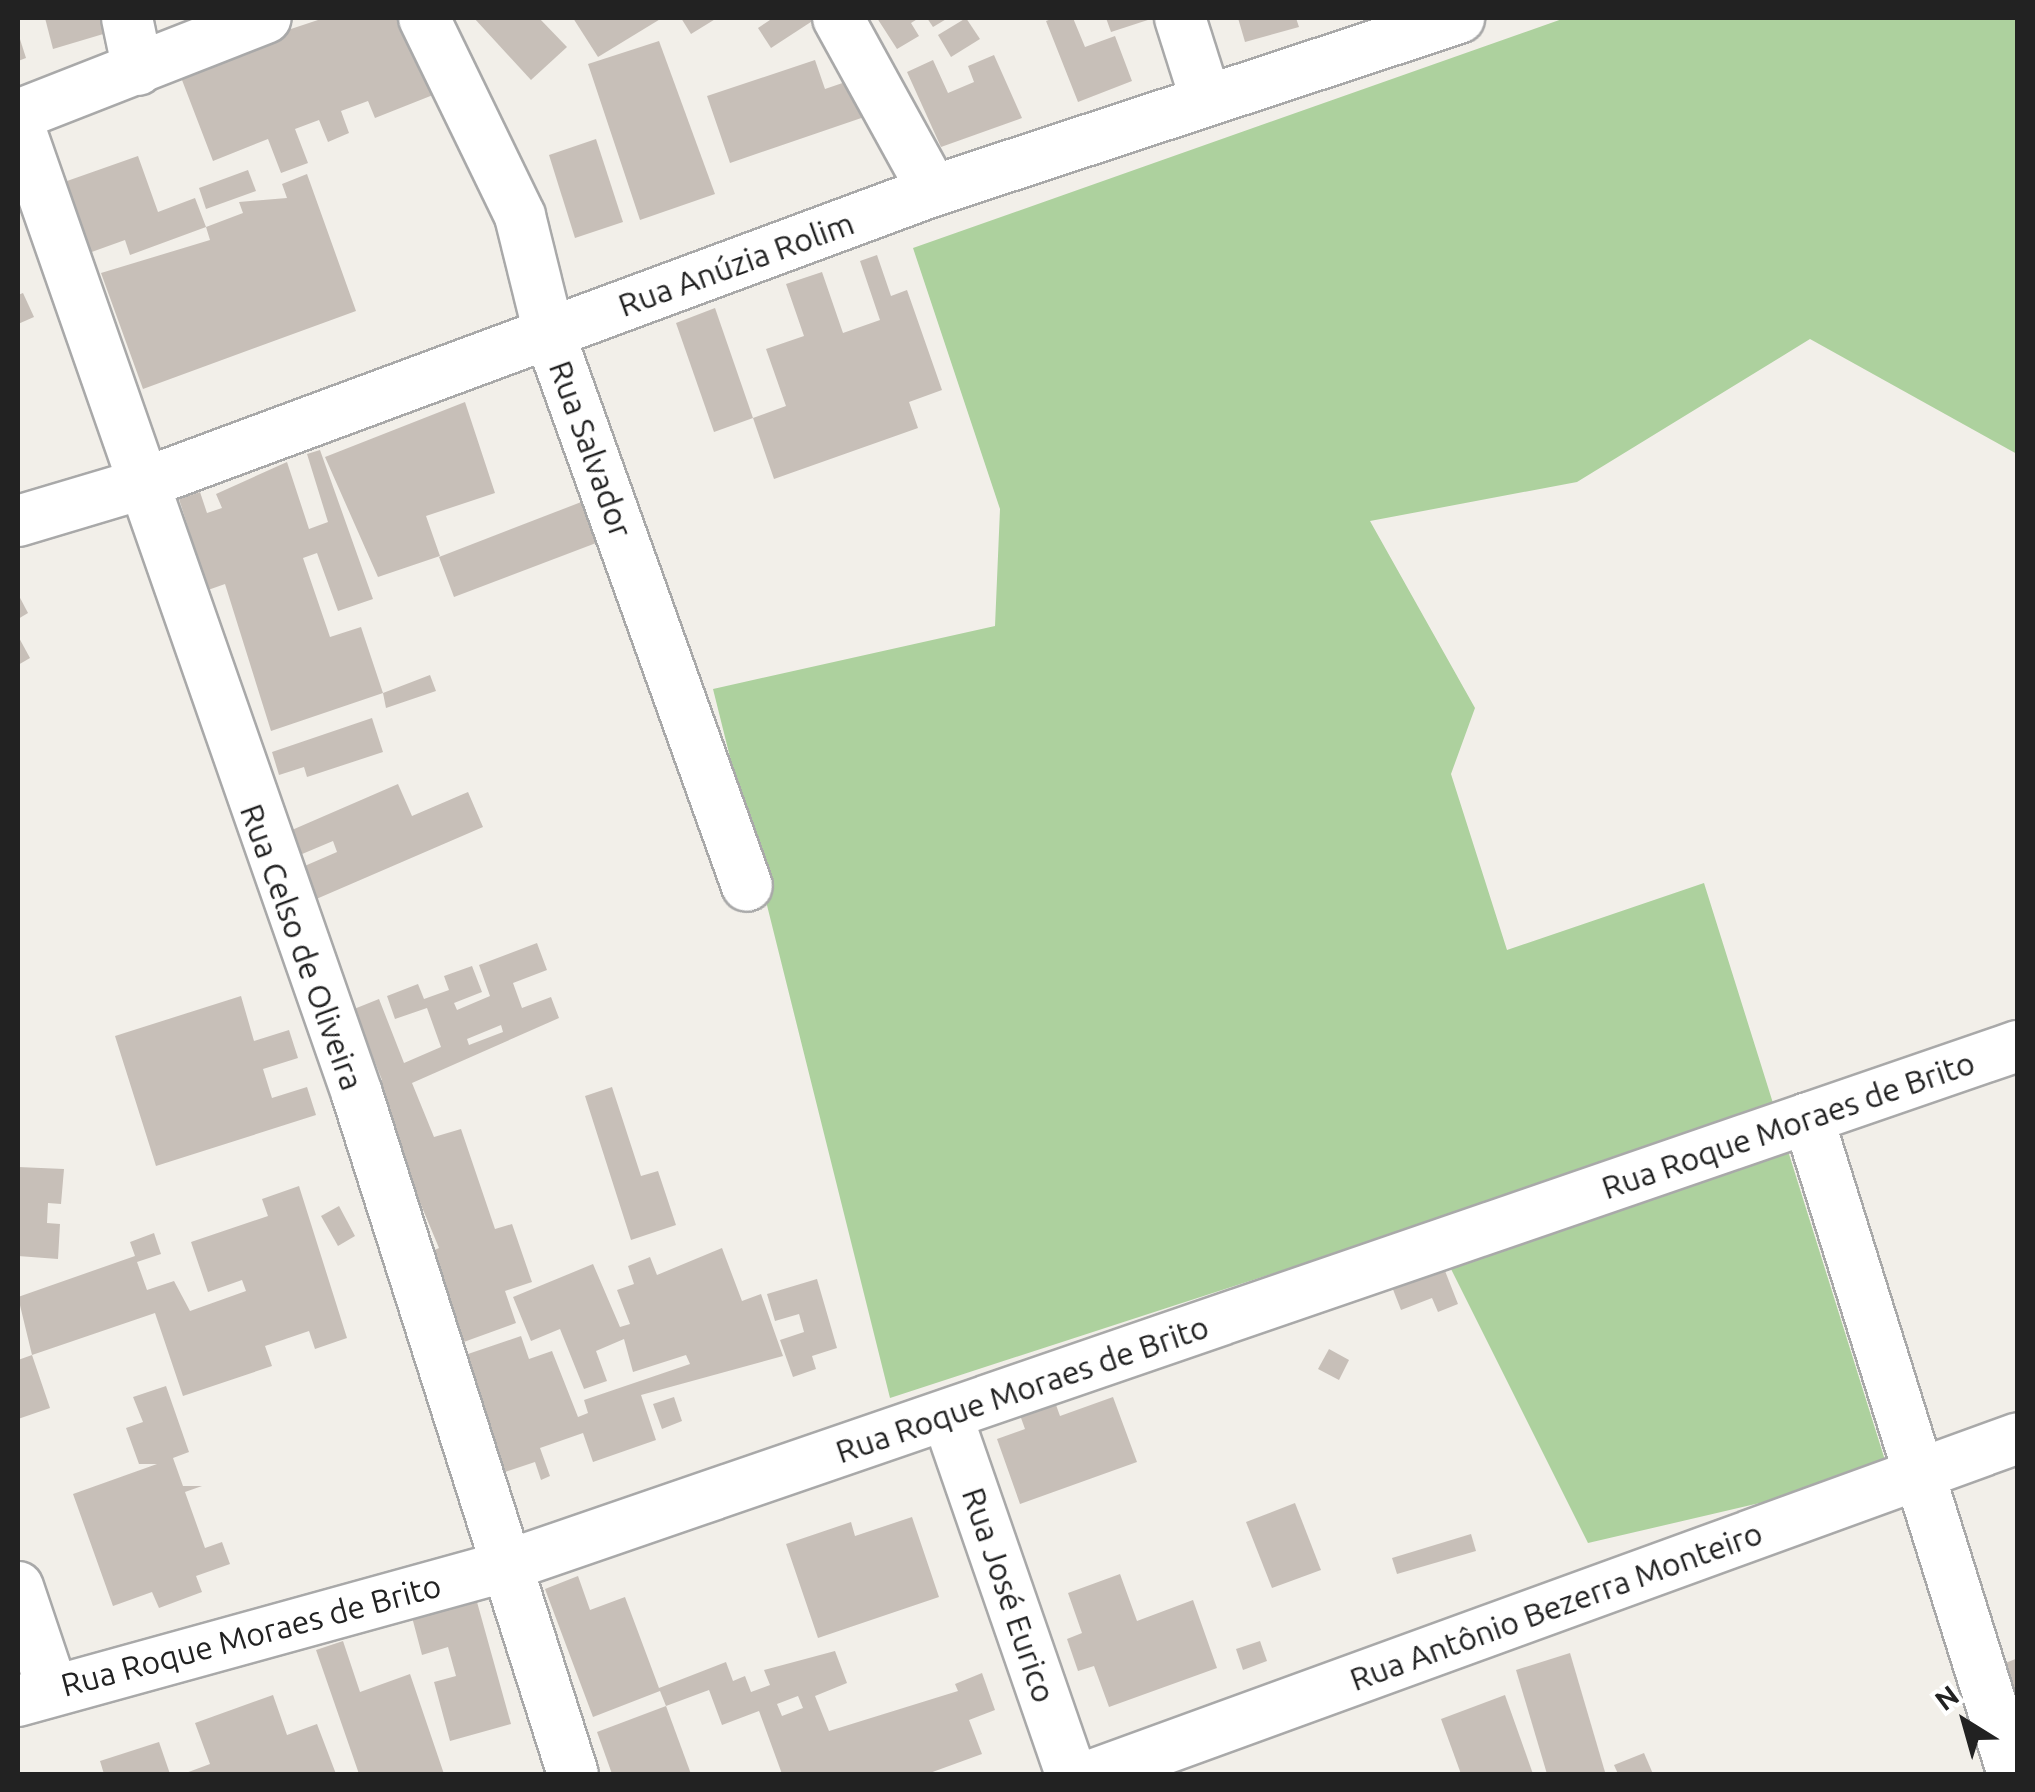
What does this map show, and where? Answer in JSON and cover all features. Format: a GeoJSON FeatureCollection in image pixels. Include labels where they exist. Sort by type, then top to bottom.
{"type":"FeatureCollection","features":[{"type":"Feature","properties":{"kind":"street"},"geometry":{"type":"LineString","coordinates":[[127,18],[138,70]]}},
{"type":"Feature","properties":{"kind":"street"},"geometry":{"type":"LineString","coordinates":[[18,114],[266,18]]}},
{"type":"Feature","properties":{"kind":"street","name":"Rua Salvador"},"geometry":{"type":"LineString","coordinates":[[424,18],[494,149],[550,334],[747,886]]}},
{"type":"Feature","properties":{"kind":"street"},"geometry":{"type":"LineString","coordinates":[[838,18],[933,191]]}},
{"type":"Feature","properties":{"kind":"street"},"geometry":{"type":"LineString","coordinates":[[1180,18],[1206,100]]}},
{"type":"Feature","properties":{"kind":"street","name":"Rua Anúzia Rolim"},"geometry":{"type":"LineString","coordinates":[[18,521],[142,484],[933,191],[1459,18]]}},
{"type":"Feature","properties":{"kind":"street","name":"Rua Celso de Oliveira"},"geometry":{"type":"LineString","coordinates":[[18,123],[358,1094],[500,1568],[573,1774]]}},
{"type":"Feature","properties":{"kind":"street","name":"Rua Roque Moraes de Brito"},"geometry":{"type":"LineString","coordinates":[[35,1694],[500,1568],[2018,1046]]}},
{"type":"Feature","properties":{"kind":"street"},"geometry":{"type":"LineString","coordinates":[[1808,1118],[1916,1475],[2013,1774]]}},
{"type":"Feature","properties":{"kind":"street","name":"Rua José Eurico"},"geometry":{"type":"LineString","coordinates":[[947,1416],[1071,1774]]}},
{"type":"Feature","properties":{"kind":"street","name":"Rua Antônio Bezerra Monteiro"},"geometry":{"type":"LineString","coordinates":[[1095,1774],[2018,1438]]}},
{"type":"Feature","properties":{"kind":"street"},"geometry":{"type":"LineString","coordinates":[[18,1587],[35,1694]]}},
{"type":"Feature","properties":{"kind":"green space"},"geometry":{"type":"Polygon","coordinates":[[[1565,18],[2017,18],[2017,454],[1810,339],[1577,482],[1370,521],[1475,708],[1451,774],[1507,950],[1704,883],[1889,1473],[1588,1543],[1428,1223],[890,1398],[713,689],[995,626],[1000,509],[913,248],[1565,18]]]}},
{"type":"Feature","properties":{"kind":"building"},"geometry":{"type":"Polygon","coordinates":[[[45,18],[106,18],[110,32],[53,49],[45,18]]]}},
{"type":"Feature","properties":{"kind":"building"},"geometry":{"type":"Polygon","coordinates":[[[324,18],[409,18],[438,93],[375,118],[368,101],[341,111],[349,133],[328,142],[319,120],[295,129],[308,163],[281,173],[268,139],[213,161],[177,67],[324,18]]]}},
{"type":"Feature","properties":{"kind":"building"},"geometry":{"type":"Polygon","coordinates":[[[474,18],[539,18],[567,47],[531,80],[474,18]]]}},
{"type":"Feature","properties":{"kind":"building"},"geometry":{"type":"Polygon","coordinates":[[[573,18],[662,18],[598,57],[573,18]]]}},
{"type":"Feature","properties":{"kind":"building"},"geometry":{"type":"Polygon","coordinates":[[[681,18],[717,18],[691,34],[681,18]]]}},
{"type":"Feature","properties":{"kind":"building"},"geometry":{"type":"Polygon","coordinates":[[[773,18],[817,18],[771,48],[758,28],[773,18]]]}},
{"type":"Feature","properties":{"kind":"building"},"geometry":{"type":"Polygon","coordinates":[[[877,18],[919,18],[911,23],[919,36],[897,49],[877,18]]]}},
{"type":"Feature","properties":{"kind":"building"},"geometry":{"type":"Polygon","coordinates":[[[927,18],[948,18],[933,27],[927,18]]]}},
{"type":"Feature","properties":{"kind":"building"},"geometry":{"type":"Polygon","coordinates":[[[966,18],[980,39],[951,57],[938,35],[966,18]]]}},
{"type":"Feature","properties":{"kind":"building"},"geometry":{"type":"Polygon","coordinates":[[[1073,18],[1085,47],[1115,36],[1132,81],[1078,102],[1046,21],[1073,18]]]}},
{"type":"Feature","properties":{"kind":"building"},"geometry":{"type":"Polygon","coordinates":[[[1106,18],[1154,18],[1111,32],[1106,18]]]}},
{"type":"Feature","properties":{"kind":"building"},"geometry":{"type":"Polygon","coordinates":[[[1238,18],[1296,18],[1299,27],[1245,42],[1238,18]]]}},
{"type":"Feature","properties":{"kind":"building"},"geometry":{"type":"Polygon","coordinates":[[[18,33],[26,58],[18,61],[18,33]]]}},
{"type":"Feature","properties":{"kind":"building"},"geometry":{"type":"Polygon","coordinates":[[[659,41],[715,194],[640,220],[588,64],[659,41]]]}},
{"type":"Feature","properties":{"kind":"building"},"geometry":{"type":"Polygon","coordinates":[[[994,55],[1022,118],[941,147],[907,72],[933,60],[948,93],[974,82],[968,66],[994,55]]]}},
{"type":"Feature","properties":{"kind":"building"},"geometry":{"type":"Polygon","coordinates":[[[815,60],[825,89],[860,77],[873,114],[730,163],[707,96],[815,60]]]}},
{"type":"Feature","properties":{"kind":"building"},"geometry":{"type":"Polygon","coordinates":[[[596,139],[623,222],[575,238],[549,155],[596,139]]]}},
{"type":"Feature","properties":{"kind":"building"},"geometry":{"type":"Polygon","coordinates":[[[138,156],[158,212],[195,198],[206,227],[130,255],[125,240],[75,258],[50,187],[138,156]]]}},
{"type":"Feature","properties":{"kind":"building"},"geometry":{"type":"Polygon","coordinates":[[[248,170],[256,191],[206,209],[199,188],[248,170]]]}},
{"type":"Feature","properties":{"kind":"building"},"geometry":{"type":"Polygon","coordinates":[[[307,174],[356,311],[143,389],[101,273],[210,240],[206,227],[243,213],[239,202],[287,198],[282,184],[307,174]]]}},
{"type":"Feature","properties":{"kind":"building"},"geometry":{"type":"Polygon","coordinates":[[[877,255],[891,296],[907,290],[942,390],[909,402],[918,428],[774,479],[753,418],[786,406],[766,349],[804,336],[786,284],[822,272],[843,333],[880,320],[860,261],[877,255]]]}},
{"type":"Feature","properties":{"kind":"building"},"geometry":{"type":"Polygon","coordinates":[[[23,293],[34,317],[18,324],[18,295],[23,293]]]}},
{"type":"Feature","properties":{"kind":"building"},"geometry":{"type":"Polygon","coordinates":[[[715,308],[753,418],[714,432],[676,323],[715,308]]]}},
{"type":"Feature","properties":{"kind":"building"},"geometry":{"type":"Polygon","coordinates":[[[465,402],[495,493],[426,516],[440,556],[378,577],[325,457],[465,402]]]}},
{"type":"Feature","properties":{"kind":"building"},"geometry":{"type":"Polygon","coordinates":[[[320,450],[373,599],[338,611],[317,553],[303,558],[330,637],[361,627],[383,693],[271,731],[225,584],[208,590],[179,499],[200,492],[207,513],[222,508],[216,494],[287,462],[309,529],[328,522],[307,454],[320,450]]]}},
{"type":"Feature","properties":{"kind":"building"},"geometry":{"type":"Polygon","coordinates":[[[589,499],[604,540],[454,597],[439,557],[589,499]]]}},
{"type":"Feature","properties":{"kind":"building"},"geometry":{"type":"Polygon","coordinates":[[[18,594],[28,613],[18,619],[18,594]]]}},
{"type":"Feature","properties":{"kind":"building"},"geometry":{"type":"Polygon","coordinates":[[[18,636],[30,658],[18,665],[18,636]]]}},
{"type":"Feature","properties":{"kind":"building"},"geometry":{"type":"Polygon","coordinates":[[[430,675],[436,691],[386,708],[383,693],[430,675]]]}},
{"type":"Feature","properties":{"kind":"building"},"geometry":{"type":"Polygon","coordinates":[[[372,718],[383,752],[307,777],[304,767],[279,775],[272,752],[372,718]]]}},
{"type":"Feature","properties":{"kind":"building"},"geometry":{"type":"Polygon","coordinates":[[[398,784],[412,816],[468,792],[483,827],[314,900],[300,868],[337,852],[333,841],[295,857],[285,833],[398,784]]]}},
{"type":"Feature","properties":{"kind":"building"},"geometry":{"type":"Polygon","coordinates":[[[537,943],[547,970],[513,983],[522,1008],[551,997],[559,1018],[412,1083],[434,1137],[461,1129],[495,1229],[512,1224],[532,1282],[505,1291],[516,1323],[461,1343],[430,1252],[439,1248],[371,1085],[382,1080],[354,1009],[379,999],[404,1063],[441,1047],[427,1008],[395,1019],[387,996],[418,984],[424,999],[449,990],[444,976],[472,966],[482,992],[454,1003],[457,1010],[490,996],[479,965],[537,943]],[[501,1025],[467,1039],[469,1045],[503,1032],[501,1025]]]}},
{"type":"Feature","properties":{"kind":"building"},"geometry":{"type":"Polygon","coordinates":[[[241,996],[254,1041],[289,1030],[298,1058],[263,1069],[272,1098],[307,1087],[316,1115],[156,1166],[115,1036],[241,996]]]}},
{"type":"Feature","properties":{"kind":"building"},"geometry":{"type":"Polygon","coordinates":[[[612,1087],[641,1176],[658,1171],[676,1225],[631,1240],[585,1096],[612,1087]]]}},
{"type":"Feature","properties":{"kind":"building"},"geometry":{"type":"Polygon","coordinates":[[[18,1167],[64,1169],[61,1204],[48,1203],[47,1223],[60,1224],[58,1259],[18,1256],[18,1167]]]}},
{"type":"Feature","properties":{"kind":"building"},"geometry":{"type":"Polygon","coordinates":[[[299,1186],[347,1338],[315,1349],[309,1331],[265,1346],[272,1366],[183,1396],[155,1313],[32,1355],[18,1297],[135,1256],[130,1242],[154,1233],[161,1254],[137,1262],[147,1290],[174,1281],[190,1311],[246,1291],[242,1280],[208,1292],[191,1242],[268,1216],[262,1199],[299,1186]]]}},
{"type":"Feature","properties":{"kind":"building"},"geometry":{"type":"Polygon","coordinates":[[[339,1206],[355,1236],[338,1246],[321,1216],[339,1206]]]}},
{"type":"Feature","properties":{"kind":"building"},"geometry":{"type":"Polygon","coordinates":[[[722,1248],[742,1301],[761,1294],[783,1356],[641,1395],[656,1440],[593,1462],[583,1433],[540,1448],[550,1476],[541,1480],[535,1462],[505,1472],[465,1355],[521,1336],[529,1359],[552,1351],[578,1417],[588,1413],[584,1400],[690,1364],[686,1355],[633,1372],[624,1339],[596,1351],[607,1381],[584,1389],[560,1329],[531,1341],[513,1297],[593,1264],[620,1327],[630,1324],[617,1290],[634,1284],[628,1266],[650,1257],[657,1275],[722,1248]]]}},
{"type":"Feature","properties":{"kind":"building"},"geometry":{"type":"Polygon","coordinates":[[[1438,1253],[1458,1304],[1438,1312],[1432,1298],[1401,1310],[1387,1274],[1438,1253]]]}},
{"type":"Feature","properties":{"kind":"building"},"geometry":{"type":"Polygon","coordinates":[[[817,1279],[837,1348],[812,1356],[816,1369],[793,1377],[780,1340],[804,1332],[799,1314],[775,1321],[767,1294],[817,1279]]]}},
{"type":"Feature","properties":{"kind":"building"},"geometry":{"type":"Polygon","coordinates":[[[1329,1349],[1349,1360],[1339,1380],[1318,1369],[1329,1349]]]}},
{"type":"Feature","properties":{"kind":"building"},"geometry":{"type":"Polygon","coordinates":[[[32,1355],[50,1408],[18,1419],[18,1360],[32,1355]]]}},
{"type":"Feature","properties":{"kind":"building"},"geometry":{"type":"Polygon","coordinates":[[[166,1386],[189,1452],[173,1458],[183,1486],[202,1486],[185,1492],[205,1548],[222,1542],[230,1564],[196,1576],[202,1592],[159,1608],[152,1592],[113,1606],[73,1494],[157,1464],[139,1464],[126,1428],[143,1422],[133,1397],[166,1386]]]}},
{"type":"Feature","properties":{"kind":"building"},"geometry":{"type":"Polygon","coordinates":[[[1051,1391],[1060,1416],[1113,1397],[1137,1462],[1020,1504],[997,1439],[1025,1429],[1016,1404],[1051,1391]]]}},
{"type":"Feature","properties":{"kind":"building"},"geometry":{"type":"Polygon","coordinates":[[[674,1397],[682,1421],[662,1429],[653,1404],[674,1397]]]}},
{"type":"Feature","properties":{"kind":"building"},"geometry":{"type":"Polygon","coordinates":[[[1295,1503],[1321,1570],[1272,1588],[1246,1522],[1295,1503]]]}},
{"type":"Feature","properties":{"kind":"building"},"geometry":{"type":"Polygon","coordinates":[[[912,1517],[939,1597],[818,1638],[786,1544],[851,1522],[855,1536],[912,1517]]]}},
{"type":"Feature","properties":{"kind":"building"},"geometry":{"type":"Polygon","coordinates":[[[1471,1534],[1476,1551],[1397,1574],[1392,1558],[1471,1534]]]}},
{"type":"Feature","properties":{"kind":"building"},"geometry":{"type":"Polygon","coordinates":[[[1120,1574],[1137,1621],[1193,1600],[1217,1668],[1109,1707],[1094,1666],[1078,1671],[1067,1639],[1082,1633],[1068,1593],[1120,1574]]]}},
{"type":"Feature","properties":{"kind":"building"},"geometry":{"type":"Polygon","coordinates":[[[578,1576],[590,1610],[625,1597],[659,1688],[726,1662],[733,1681],[745,1676],[751,1692],[770,1685],[764,1670],[835,1651],[847,1683],[815,1696],[829,1731],[958,1691],[955,1684],[982,1673],[995,1710],[969,1720],[982,1754],[927,1774],[782,1774],[759,1711],[722,1725],[709,1690],[666,1706],[660,1691],[593,1717],[545,1589],[578,1576]],[[798,1696],[777,1704],[782,1716],[803,1708],[798,1696]]]}},
{"type":"Feature","properties":{"kind":"building"},"geometry":{"type":"Polygon","coordinates":[[[472,1584],[511,1724],[450,1741],[434,1682],[456,1676],[448,1647],[422,1655],[408,1602],[472,1584]]]}},
{"type":"Feature","properties":{"kind":"building"},"geometry":{"type":"Polygon","coordinates":[[[343,1641],[360,1692],[410,1674],[444,1774],[359,1774],[316,1650],[343,1641]]]}},
{"type":"Feature","properties":{"kind":"building"},"geometry":{"type":"Polygon","coordinates":[[[1260,1641],[1267,1661],[1243,1670],[1236,1649],[1260,1641]]]}},
{"type":"Feature","properties":{"kind":"building"},"geometry":{"type":"Polygon","coordinates":[[[1570,1653],[1605,1772],[1547,1774],[1516,1670],[1570,1653]]]}},
{"type":"Feature","properties":{"kind":"building"},"geometry":{"type":"Polygon","coordinates":[[[2018,1658],[2018,1700],[2003,1664],[2018,1658]]]}},
{"type":"Feature","properties":{"kind":"building"},"geometry":{"type":"Polygon","coordinates":[[[273,1695],[287,1735],[317,1724],[336,1774],[183,1774],[210,1764],[195,1723],[273,1695]]]}},
{"type":"Feature","properties":{"kind":"building"},"geometry":{"type":"Polygon","coordinates":[[[1505,1695],[1533,1774],[1461,1774],[1441,1719],[1505,1695]]]}},
{"type":"Feature","properties":{"kind":"building"},"geometry":{"type":"Polygon","coordinates":[[[666,1706],[691,1774],[612,1774],[597,1732],[666,1706]]]}},
{"type":"Feature","properties":{"kind":"building"},"geometry":{"type":"Polygon","coordinates":[[[159,1742],[170,1774],[104,1774],[100,1761],[159,1742]]]}},
{"type":"Feature","properties":{"kind":"building"},"geometry":{"type":"Polygon","coordinates":[[[1644,1753],[1653,1774],[1618,1774],[1614,1765],[1644,1753]]]}}]}
